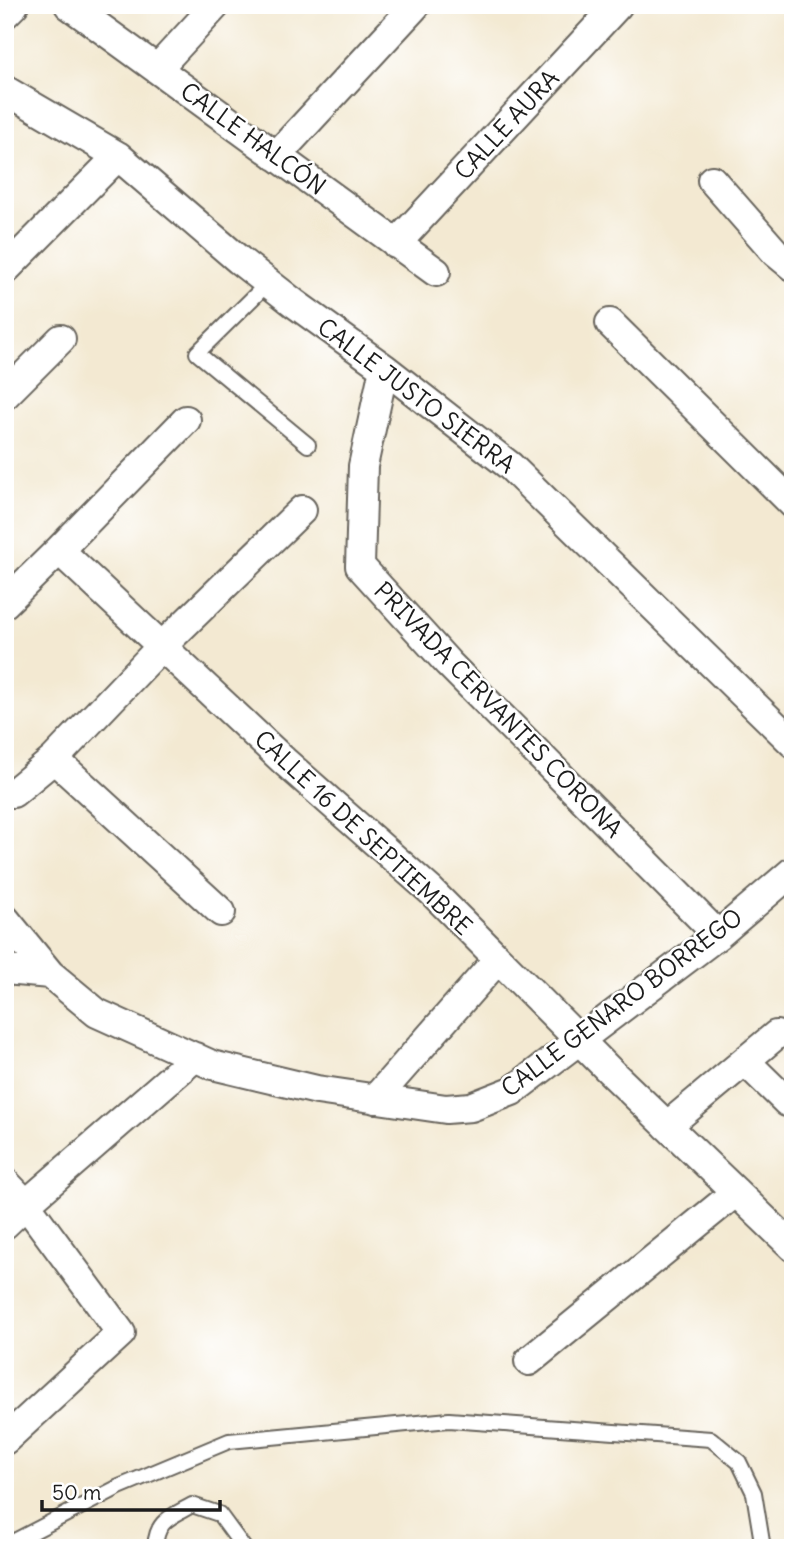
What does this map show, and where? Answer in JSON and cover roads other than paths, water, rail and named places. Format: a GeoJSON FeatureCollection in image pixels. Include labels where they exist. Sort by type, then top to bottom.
{"type":"FeatureCollection","features":[{"type":"Feature","properties":{"kind":"street"},"geometry":{"type":"LineString","coordinates":[[5,14],[14,5]]}},
{"type":"Feature","properties":{"kind":"street","name":"CALLE HALCÓN"},"geometry":{"type":"LineString","coordinates":[[69,5],[436,272]]}},
{"type":"Feature","properties":{"kind":"street"},"geometry":{"type":"LineString","coordinates":[[157,69],[216,5]]}},
{"type":"Feature","properties":{"kind":"street"},"geometry":{"type":"LineString","coordinates":[[276,156],[416,5]]}},
{"type":"Feature","properties":{"kind":"street","name":"CALLE AURA"},"geometry":{"type":"LineString","coordinates":[[396,244],[618,5]]}},
{"type":"Feature","properties":{"kind":"street","name":"CALLE JUSTO SIERRA"},"geometry":{"type":"LineString","coordinates":[[5,90],[118,156],[268,283],[384,368],[510,466],[793,743]]}},
{"type":"Feature","properties":{"kind":"street"},"geometry":{"type":"LineString","coordinates":[[5,270],[118,156]]}},
{"type":"Feature","properties":{"kind":"street"},"geometry":{"type":"LineString","coordinates":[[712,180],[776,253],[793,267]]}},
{"type":"Feature","properties":{"kind":"street"},"geometry":{"type":"LineString","coordinates":[[610,323],[793,504]]}},
{"type":"Feature","properties":{"kind":"street"},"geometry":{"type":"LineString","coordinates":[[5,395],[61,339]]}},
{"type":"Feature","properties":{"kind":"street","name":"PRIVADA CERVANTES CORONA"},"geometry":{"type":"LineString","coordinates":[[384,368],[363,466],[360,566],[458,672],[718,936]]}},
{"type":"Feature","properties":{"kind":"street"},"geometry":{"type":"LineString","coordinates":[[5,603],[186,420]]}},
{"type":"Feature","properties":{"kind":"street"},"geometry":{"type":"LineString","coordinates":[[12,793],[54,759],[162,646],[302,510]]}},
{"type":"Feature","properties":{"kind":"street","name":"CALLE 16 DE SEPTIEMBRE"},"geometry":{"type":"LineString","coordinates":[[59,550],[284,761],[431,891],[580,1041],[793,1247]]}},
{"type":"Feature","properties":{"kind":"street"},"geometry":{"type":"LineString","coordinates":[[54,759],[222,912]]}},
{"type":"Feature","properties":{"kind":"street","name":"CALLE GENARO BORREGO"},"geometry":{"type":"LineString","coordinates":[[5,919],[50,974],[97,1013],[195,1058],[212,1065],[317,1090],[446,1109],[471,1107],[512,1091],[718,936],[793,871]]}},
{"type":"Feature","properties":{"kind":"street"},"geometry":{"type":"LineString","coordinates":[[375,1099],[498,959]]}},
{"type":"Feature","properties":{"kind":"street"},"geometry":{"type":"LineString","coordinates":[[5,970],[50,974]]}},
{"type":"Feature","properties":{"kind":"street"},"geometry":{"type":"LineString","coordinates":[[667,1126],[776,1035]]}},
{"type":"Feature","properties":{"kind":"street"},"geometry":{"type":"LineString","coordinates":[[5,1224],[195,1058]]}},
{"type":"Feature","properties":{"kind":"street"},"geometry":{"type":"LineString","coordinates":[[745,1061],[787,1102]]}},
{"type":"Feature","properties":{"kind":"street"},"geometry":{"type":"LineString","coordinates":[[5,1182],[26,1203],[121,1333],[5,1440]]}},
{"type":"Feature","properties":{"kind":"street"},"geometry":{"type":"LineString","coordinates":[[529,1361],[736,1192]]}},
{"type":"Feature","properties":{"kind":"lane"},"geometry":{"type":"LineString","coordinates":[[268,283],[197,353],[308,445]]}},
{"type":"Feature","properties":{"kind":"lane"},"geometry":{"type":"LineString","coordinates":[[5,1546],[119,1486],[229,1441],[449,1420],[711,1439],[739,1462],[754,1493],[763,1548]]}},
{"type":"Feature","properties":{"kind":"lane"},"geometry":{"type":"LineString","coordinates":[[155,1548],[155,1537],[162,1522],[192,1505],[219,1514],[244,1548]]}}]}
